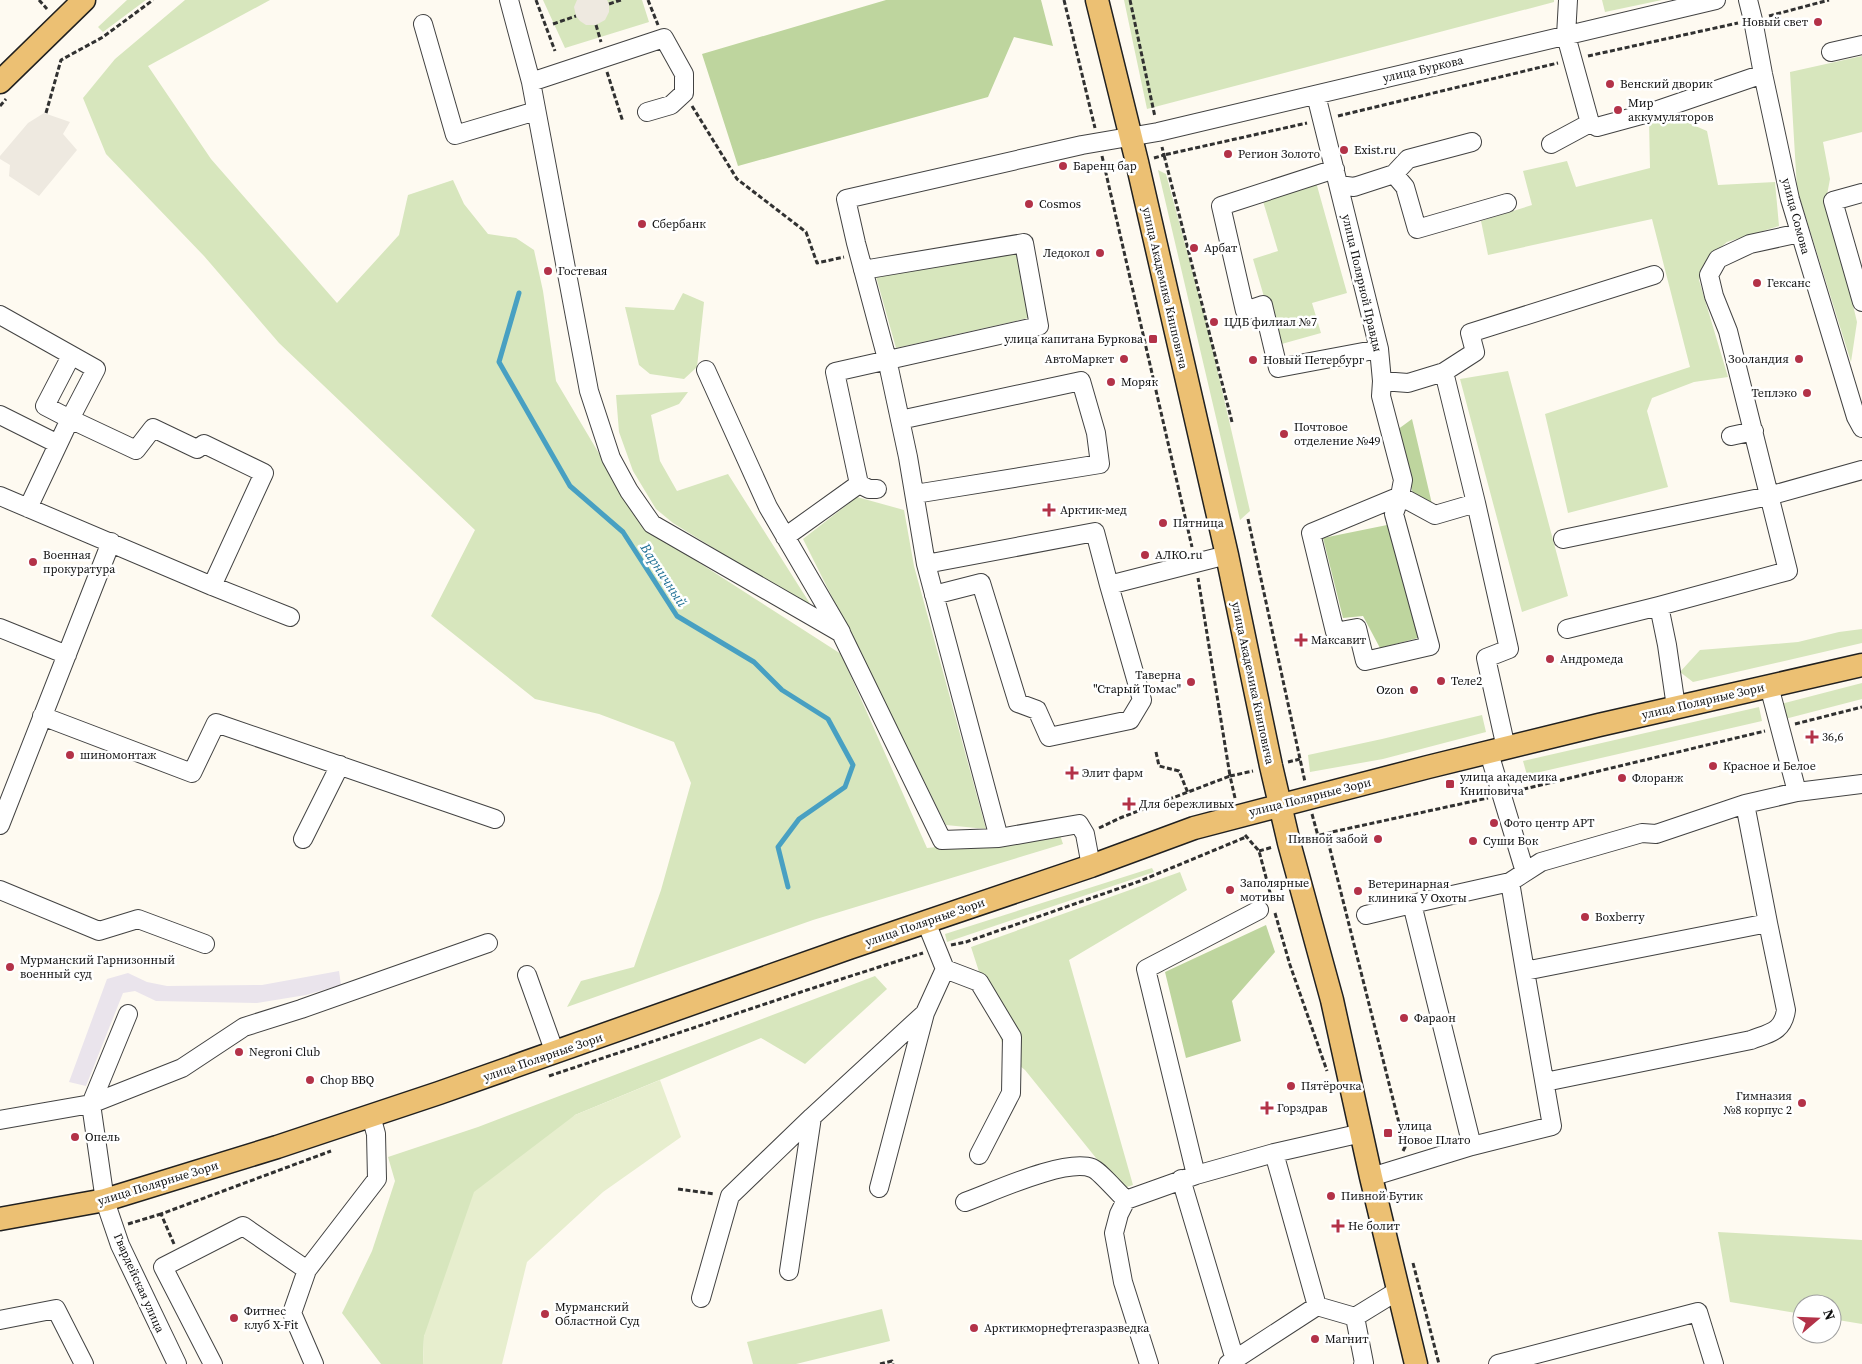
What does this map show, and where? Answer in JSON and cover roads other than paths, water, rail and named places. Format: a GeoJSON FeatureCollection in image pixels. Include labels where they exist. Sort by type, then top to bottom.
{"type":"FeatureCollection","features":[{"type":"Feature","properties":{"kind":"main road"},"geometry":{"type":"LineString","coordinates":[[0,82],[84,0]]}},
{"type":"Feature","properties":{"kind":"main road","name":"улица Академика Книповича"},"geometry":{"type":"LineString","coordinates":[[1098,0],[1227,555],[1280,806],[1332,1000],[1371,1177],[1416,1364]]}},
{"type":"Feature","properties":{"kind":"main road","name":"улица Полярные Зори"},"geometry":{"type":"LineString","coordinates":[[0,1219],[105,1200],[371,1116],[849,948],[1091,866],[1194,828],[1428,767],[1676,707],[1862,666]]}},
{"type":"Feature","properties":{"kind":"street"},"geometry":{"type":"LineString","coordinates":[[508,0],[531,82],[588,391],[611,458],[629,491],[652,524],[841,633]]}},
{"type":"Feature","properties":{"kind":"street"},"geometry":{"type":"LineString","coordinates":[[1568,0],[1566,36],[1590,122],[1596,127],[1652,112],[1763,74]]}},
{"type":"Feature","properties":{"kind":"street","name":"улица Буркова"},"geometry":{"type":"LineString","coordinates":[[863,270],[846,199],[982,167],[1099,142],[1158,132],[1716,0]]}},
{"type":"Feature","properties":{"kind":"street","name":"улица Сомова"},"geometry":{"type":"LineString","coordinates":[[1748,0],[1790,199],[1856,417],[1862,428]]}},
{"type":"Feature","properties":{"kind":"street"},"geometry":{"type":"LineString","coordinates":[[423,24],[455,135],[536,111]]}},
{"type":"Feature","properties":{"kind":"street"},"geometry":{"type":"LineString","coordinates":[[531,82],[664,38],[684,74],[684,93],[671,105],[647,112]]}},
{"type":"Feature","properties":{"kind":"street"},"geometry":{"type":"LineString","coordinates":[[1831,52],[1862,45]]}},
{"type":"Feature","properties":{"kind":"street","name":"улица Полярной Правды"},"geometry":{"type":"LineString","coordinates":[[1316,95],[1379,349],[1382,381],[1381,396],[1403,480],[1400,496],[1394,514],[1430,646],[1365,661],[1357,628],[1335,632],[1311,533],[1400,496]]}},
{"type":"Feature","properties":{"kind":"street"},"geometry":{"type":"LineString","coordinates":[[1551,144],[1590,122]]}},
{"type":"Feature","properties":{"kind":"street"},"geometry":{"type":"LineString","coordinates":[[1379,349],[1278,368],[1262,305],[1245,311],[1221,206],[1337,177],[1354,187],[1394,174],[1408,159],[1472,142]]}},
{"type":"Feature","properties":{"kind":"street"},"geometry":{"type":"LineString","coordinates":[[1394,174],[1405,187],[1417,229],[1507,203]]}},
{"type":"Feature","properties":{"kind":"street"},"geometry":{"type":"LineString","coordinates":[[1862,193],[1833,201],[1862,302]]}},
{"type":"Feature","properties":{"kind":"street"},"geometry":{"type":"LineString","coordinates":[[1567,629],[1788,571],[1728,331],[1714,296],[1709,275],[1718,259],[1750,244],[1800,233]]}},
{"type":"Feature","properties":{"kind":"street"},"geometry":{"type":"LineString","coordinates":[[859,484],[836,372],[887,359],[1039,326],[1024,243],[863,270],[887,359],[915,494],[926,564],[999,838]]}},
{"type":"Feature","properties":{"kind":"street"},"geometry":{"type":"LineString","coordinates":[[1382,381],[1408,383],[1444,372],[1475,352],[1470,333],[1654,275]]}},
{"type":"Feature","properties":{"kind":"street"},"geometry":{"type":"LineString","coordinates":[[0,315],[96,369],[28,508]]}},
{"type":"Feature","properties":{"kind":"street"},"geometry":{"type":"LineString","coordinates":[[71,356],[46,406],[136,450],[153,428],[197,449],[204,444],[264,473],[212,586]]}},
{"type":"Feature","properties":{"kind":"street"},"geometry":{"type":"LineString","coordinates":[[706,370],[768,507],[841,633],[942,840],[999,838],[1079,824],[1085,834],[1091,866]]}},
{"type":"Feature","properties":{"kind":"street"},"geometry":{"type":"LineString","coordinates":[[1371,1177],[1472,1146],[1552,1126],[1525,971],[1517,877],[1502,794],[1486,658],[1509,649],[1444,372]]}},
{"type":"Feature","properties":{"kind":"street"},"geometry":{"type":"LineString","coordinates":[[900,420],[1082,381],[1096,433],[1100,464],[915,494]]}},
{"type":"Feature","properties":{"kind":"street"},"geometry":{"type":"LineString","coordinates":[[0,415],[58,444]]}},
{"type":"Feature","properties":{"kind":"street"},"geometry":{"type":"LineString","coordinates":[[1731,436],[1754,431]]}},
{"type":"Feature","properties":{"kind":"street"},"geometry":{"type":"LineString","coordinates":[[1563,539],[1769,496],[1862,470]]}},
{"type":"Feature","properties":{"kind":"street"},"geometry":{"type":"LineString","coordinates":[[785,537],[859,484]]}},
{"type":"Feature","properties":{"kind":"street"},"geometry":{"type":"LineString","coordinates":[[859,484],[869,489],[877,489]]}},
{"type":"Feature","properties":{"kind":"street"},"geometry":{"type":"LineString","coordinates":[[0,496],[290,617]]}},
{"type":"Feature","properties":{"kind":"street"},"geometry":{"type":"LineString","coordinates":[[1400,496],[1434,515],[1476,503]]}},
{"type":"Feature","properties":{"kind":"street"},"geometry":{"type":"LineString","coordinates":[[926,564],[1095,532],[1142,700],[1130,720],[1049,737],[1037,710],[1018,703],[981,583],[934,595]]}},
{"type":"Feature","properties":{"kind":"street"},"geometry":{"type":"LineString","coordinates":[[0,825],[111,542]]}},
{"type":"Feature","properties":{"kind":"street"},"geometry":{"type":"LineString","coordinates":[[1109,585],[1227,555]]}},
{"type":"Feature","properties":{"kind":"street"},"geometry":{"type":"LineString","coordinates":[[1659,606],[1676,707]]}},
{"type":"Feature","properties":{"kind":"street"},"geometry":{"type":"LineString","coordinates":[[0,628],[66,655]]}},
{"type":"Feature","properties":{"kind":"street"},"geometry":{"type":"LineString","coordinates":[[1769,686],[1797,792]]}},
{"type":"Feature","properties":{"kind":"street"},"geometry":{"type":"LineString","coordinates":[[42,716],[192,773],[216,723],[495,819]]}},
{"type":"Feature","properties":{"kind":"street"},"geometry":{"type":"LineString","coordinates":[[303,839],[340,765]]}},
{"type":"Feature","properties":{"kind":"street"},"geometry":{"type":"LineString","coordinates":[[1366,915],[1517,877],[1542,862],[1642,833],[1656,834],[1745,804],[1797,792],[1862,784]]}},
{"type":"Feature","properties":{"kind":"street"},"geometry":{"type":"LineString","coordinates":[[1544,1082],[1751,1040],[1777,1030],[1784,1019],[1786,1010],[1745,804]]}},
{"type":"Feature","properties":{"kind":"street"},"geometry":{"type":"LineString","coordinates":[[0,890],[99,931],[138,919],[205,944]]}},
{"type":"Feature","properties":{"kind":"street"},"geometry":{"type":"LineString","coordinates":[[1412,904],[1472,1146]]}},
{"type":"Feature","properties":{"kind":"street"},"geometry":{"type":"LineString","coordinates":[[1259,910],[1146,969],[1189,1177],[1231,1362],[1317,1306],[1355,1316],[1399,1290]]}},
{"type":"Feature","properties":{"kind":"street"},"geometry":{"type":"LineString","coordinates":[[879,1188],[926,1013],[945,969],[926,922]]}},
{"type":"Feature","properties":{"kind":"street"},"geometry":{"type":"LineString","coordinates":[[1525,971],[1768,923]]}},
{"type":"Feature","properties":{"kind":"street"},"geometry":{"type":"LineString","coordinates":[[0,1120],[91,1104],[182,1068],[244,1027],[301,1009],[488,943]]}},
{"type":"Feature","properties":{"kind":"street"},"geometry":{"type":"LineString","coordinates":[[945,969],[980,982],[1012,1037],[1011,1093],[979,1156]]}},
{"type":"Feature","properties":{"kind":"street"},"geometry":{"type":"LineString","coordinates":[[527,975],[555,1052]]}},
{"type":"Feature","properties":{"kind":"street"},"geometry":{"type":"LineString","coordinates":[[701,1298],[730,1196],[926,1013]]}},
{"type":"Feature","properties":{"kind":"street"},"geometry":{"type":"LineString","coordinates":[[91,1104],[128,1014]]}},
{"type":"Feature","properties":{"kind":"street","name":"Гвардейская улица"},"geometry":{"type":"LineString","coordinates":[[91,1104],[105,1200],[120,1245],[177,1364]]}},
{"type":"Feature","properties":{"kind":"street"},"geometry":{"type":"LineString","coordinates":[[314,1364],[292,1313],[307,1270],[377,1179],[376,1134],[371,1116]]}},
{"type":"Feature","properties":{"kind":"street"},"geometry":{"type":"LineString","coordinates":[[789,1271],[812,1118]]}},
{"type":"Feature","properties":{"kind":"street"},"geometry":{"type":"LineString","coordinates":[[1148,1364],[1124,1282],[1114,1233],[1119,1214],[1126,1200],[1189,1177],[1274,1153],[1362,1133]]}},
{"type":"Feature","properties":{"kind":"street"},"geometry":{"type":"LineString","coordinates":[[1274,1153],[1317,1306]]}},
{"type":"Feature","properties":{"kind":"street"},"geometry":{"type":"LineString","coordinates":[[965,1202],[1054,1169],[1077,1165],[1093,1168],[1126,1200]]}},
{"type":"Feature","properties":{"kind":"street"},"geometry":{"type":"LineString","coordinates":[[213,1364],[163,1267],[243,1226],[307,1270]]}},
{"type":"Feature","properties":{"kind":"street"},"geometry":{"type":"LineString","coordinates":[[0,1320],[56,1309],[84,1364]]}},
{"type":"Feature","properties":{"kind":"street"},"geometry":{"type":"LineString","coordinates":[[1498,1364],[1698,1312],[1714,1364]]}},
{"type":"Feature","properties":{"kind":"street"},"geometry":{"type":"LineString","coordinates":[[1355,1316],[1363,1364]]}},
{"type":"Feature","properties":{"kind":"waterway","name":"Варничный"},"geometry":{"type":"LineString","coordinates":[[519,293],[499,362],[570,486],[623,532],[677,616],[754,662],[782,690],[828,719],[853,765],[845,787],[799,819],[778,847],[788,887]]}},
{"type":"Feature","properties":{"kind":"place","name":"Новый свет"},"geometry":{"type":"Point","coordinates":[1818,22]}},
{"type":"Feature","properties":{"kind":"place","name":"Венский дворик"},"geometry":{"type":"Point","coordinates":[1610,84]}},
{"type":"Feature","properties":{"kind":"place","name":"Мир аккумуляторов"},"geometry":{"type":"Point","coordinates":[1618,110]}},
{"type":"Feature","properties":{"kind":"place","name":"Exist.ru"},"geometry":{"type":"Point","coordinates":[1344,150]}},
{"type":"Feature","properties":{"kind":"place","name":"Регион Золото"},"geometry":{"type":"Point","coordinates":[1228,154]}},
{"type":"Feature","properties":{"kind":"place","name":"Баренц бар"},"geometry":{"type":"Point","coordinates":[1063,166]}},
{"type":"Feature","properties":{"kind":"place","name":"Cosmos"},"geometry":{"type":"Point","coordinates":[1029,204]}},
{"type":"Feature","properties":{"kind":"place","name":"Сбербанк"},"geometry":{"type":"Point","coordinates":[642,224]}},
{"type":"Feature","properties":{"kind":"place","name":"Арбат"},"geometry":{"type":"Point","coordinates":[1194,248]}},
{"type":"Feature","properties":{"kind":"place","name":"Ледокол"},"geometry":{"type":"Point","coordinates":[1100,253]}},
{"type":"Feature","properties":{"kind":"place","name":"Гостевая"},"geometry":{"type":"Point","coordinates":[548,271]}},
{"type":"Feature","properties":{"kind":"place","name":"Гексанс"},"geometry":{"type":"Point","coordinates":[1757,283]}},
{"type":"Feature","properties":{"kind":"place","name":"ЦДБ филиал №7"},"geometry":{"type":"Point","coordinates":[1214,322]}},
{"type":"Feature","properties":{"kind":"place","name":"улица капитана Буркова"},"geometry":{"type":"Point","coordinates":[1153,339]}},
{"type":"Feature","properties":{"kind":"place","name":"АвтоМаркет"},"geometry":{"type":"Point","coordinates":[1124,359]}},
{"type":"Feature","properties":{"kind":"place","name":"Зооландия"},"geometry":{"type":"Point","coordinates":[1799,359]}},
{"type":"Feature","properties":{"kind":"place","name":"Новый Петербург"},"geometry":{"type":"Point","coordinates":[1253,360]}},
{"type":"Feature","properties":{"kind":"place","name":"Моряк"},"geometry":{"type":"Point","coordinates":[1111,382]}},
{"type":"Feature","properties":{"kind":"place","name":"Теплэко"},"geometry":{"type":"Point","coordinates":[1807,393]}},
{"type":"Feature","properties":{"kind":"place","name":"Почтовое отделение №49"},"geometry":{"type":"Point","coordinates":[1284,434]}},
{"type":"Feature","properties":{"kind":"place","name":"Арктик-мед"},"geometry":{"type":"Point","coordinates":[1049,510]}},
{"type":"Feature","properties":{"kind":"place","name":"Пятница"},"geometry":{"type":"Point","coordinates":[1163,523]}},
{"type":"Feature","properties":{"kind":"place","name":"АЛКО.ru"},"geometry":{"type":"Point","coordinates":[1145,555]}},
{"type":"Feature","properties":{"kind":"place","name":"Военная прокуратура"},"geometry":{"type":"Point","coordinates":[33,562]}},
{"type":"Feature","properties":{"kind":"place","name":"Максавит"},"geometry":{"type":"Point","coordinates":[1301,640]}},
{"type":"Feature","properties":{"kind":"place","name":"Андромеда"},"geometry":{"type":"Point","coordinates":[1550,659]}},
{"type":"Feature","properties":{"kind":"place","name":"Теле2"},"geometry":{"type":"Point","coordinates":[1441,681]}},
{"type":"Feature","properties":{"kind":"place","name":"Таверна \"Старый Томас\""},"geometry":{"type":"Point","coordinates":[1191,682]}},
{"type":"Feature","properties":{"kind":"place","name":"Ozon"},"geometry":{"type":"Point","coordinates":[1414,690]}},
{"type":"Feature","properties":{"kind":"place","name":"36,6"},"geometry":{"type":"Point","coordinates":[1812,737]}},
{"type":"Feature","properties":{"kind":"place","name":"шиномонтаж"},"geometry":{"type":"Point","coordinates":[70,755]}},
{"type":"Feature","properties":{"kind":"place","name":"Красное и Белое"},"geometry":{"type":"Point","coordinates":[1713,766]}},
{"type":"Feature","properties":{"kind":"place","name":"Элит фарм"},"geometry":{"type":"Point","coordinates":[1072,773]}},
{"type":"Feature","properties":{"kind":"place","name":"Флоранж"},"geometry":{"type":"Point","coordinates":[1622,778]}},
{"type":"Feature","properties":{"kind":"place","name":"улица академика Книповича"},"geometry":{"type":"Point","coordinates":[1450,784]}},
{"type":"Feature","properties":{"kind":"place","name":"Для бережливых"},"geometry":{"type":"Point","coordinates":[1129,804]}},
{"type":"Feature","properties":{"kind":"place","name":"Фото центр АРТ"},"geometry":{"type":"Point","coordinates":[1494,823]}},
{"type":"Feature","properties":{"kind":"place","name":"Пивной забой"},"geometry":{"type":"Point","coordinates":[1378,839]}},
{"type":"Feature","properties":{"kind":"place","name":"Суши Вок"},"geometry":{"type":"Point","coordinates":[1473,841]}},
{"type":"Feature","properties":{"kind":"place","name":"Заполярные мотивы"},"geometry":{"type":"Point","coordinates":[1230,890]}},
{"type":"Feature","properties":{"kind":"place","name":"Ветеринарная клиника У Охоты"},"geometry":{"type":"Point","coordinates":[1358,891]}},
{"type":"Feature","properties":{"kind":"place","name":"Boxberry"},"geometry":{"type":"Point","coordinates":[1585,917]}},
{"type":"Feature","properties":{"kind":"place","name":"Мурманский Гарнизонный военный суд"},"geometry":{"type":"Point","coordinates":[10,967]}},
{"type":"Feature","properties":{"kind":"place","name":"Фараон"},"geometry":{"type":"Point","coordinates":[1404,1018]}},
{"type":"Feature","properties":{"kind":"place","name":"Negroni Club"},"geometry":{"type":"Point","coordinates":[239,1052]}},
{"type":"Feature","properties":{"kind":"place","name":"Chop BBQ"},"geometry":{"type":"Point","coordinates":[310,1080]}},
{"type":"Feature","properties":{"kind":"place","name":"Пятёрочка"},"geometry":{"type":"Point","coordinates":[1291,1086]}},
{"type":"Feature","properties":{"kind":"place","name":"Гимназия №8 корпус 2"},"geometry":{"type":"Point","coordinates":[1802,1103]}},
{"type":"Feature","properties":{"kind":"place","name":"Горздрав"},"geometry":{"type":"Point","coordinates":[1267,1108]}},
{"type":"Feature","properties":{"kind":"place","name":"улица Новое Плато"},"geometry":{"type":"Point","coordinates":[1388,1133]}},
{"type":"Feature","properties":{"kind":"place","name":"Опель"},"geometry":{"type":"Point","coordinates":[75,1137]}},
{"type":"Feature","properties":{"kind":"place","name":"Пивной Бутик"},"geometry":{"type":"Point","coordinates":[1331,1196]}},
{"type":"Feature","properties":{"kind":"place","name":"Не болит"},"geometry":{"type":"Point","coordinates":[1338,1226]}},
{"type":"Feature","properties":{"kind":"place","name":"Мурманский Областной Суд"},"geometry":{"type":"Point","coordinates":[545,1314]}},
{"type":"Feature","properties":{"kind":"place","name":"Фитнес клуб X-Fit"},"geometry":{"type":"Point","coordinates":[234,1318]}},
{"type":"Feature","properties":{"kind":"place","name":"Арктикморнефтегазразведка"},"geometry":{"type":"Point","coordinates":[974,1328]}},
{"type":"Feature","properties":{"kind":"place","name":"Магнит"},"geometry":{"type":"Point","coordinates":[1315,1339]}}]}
